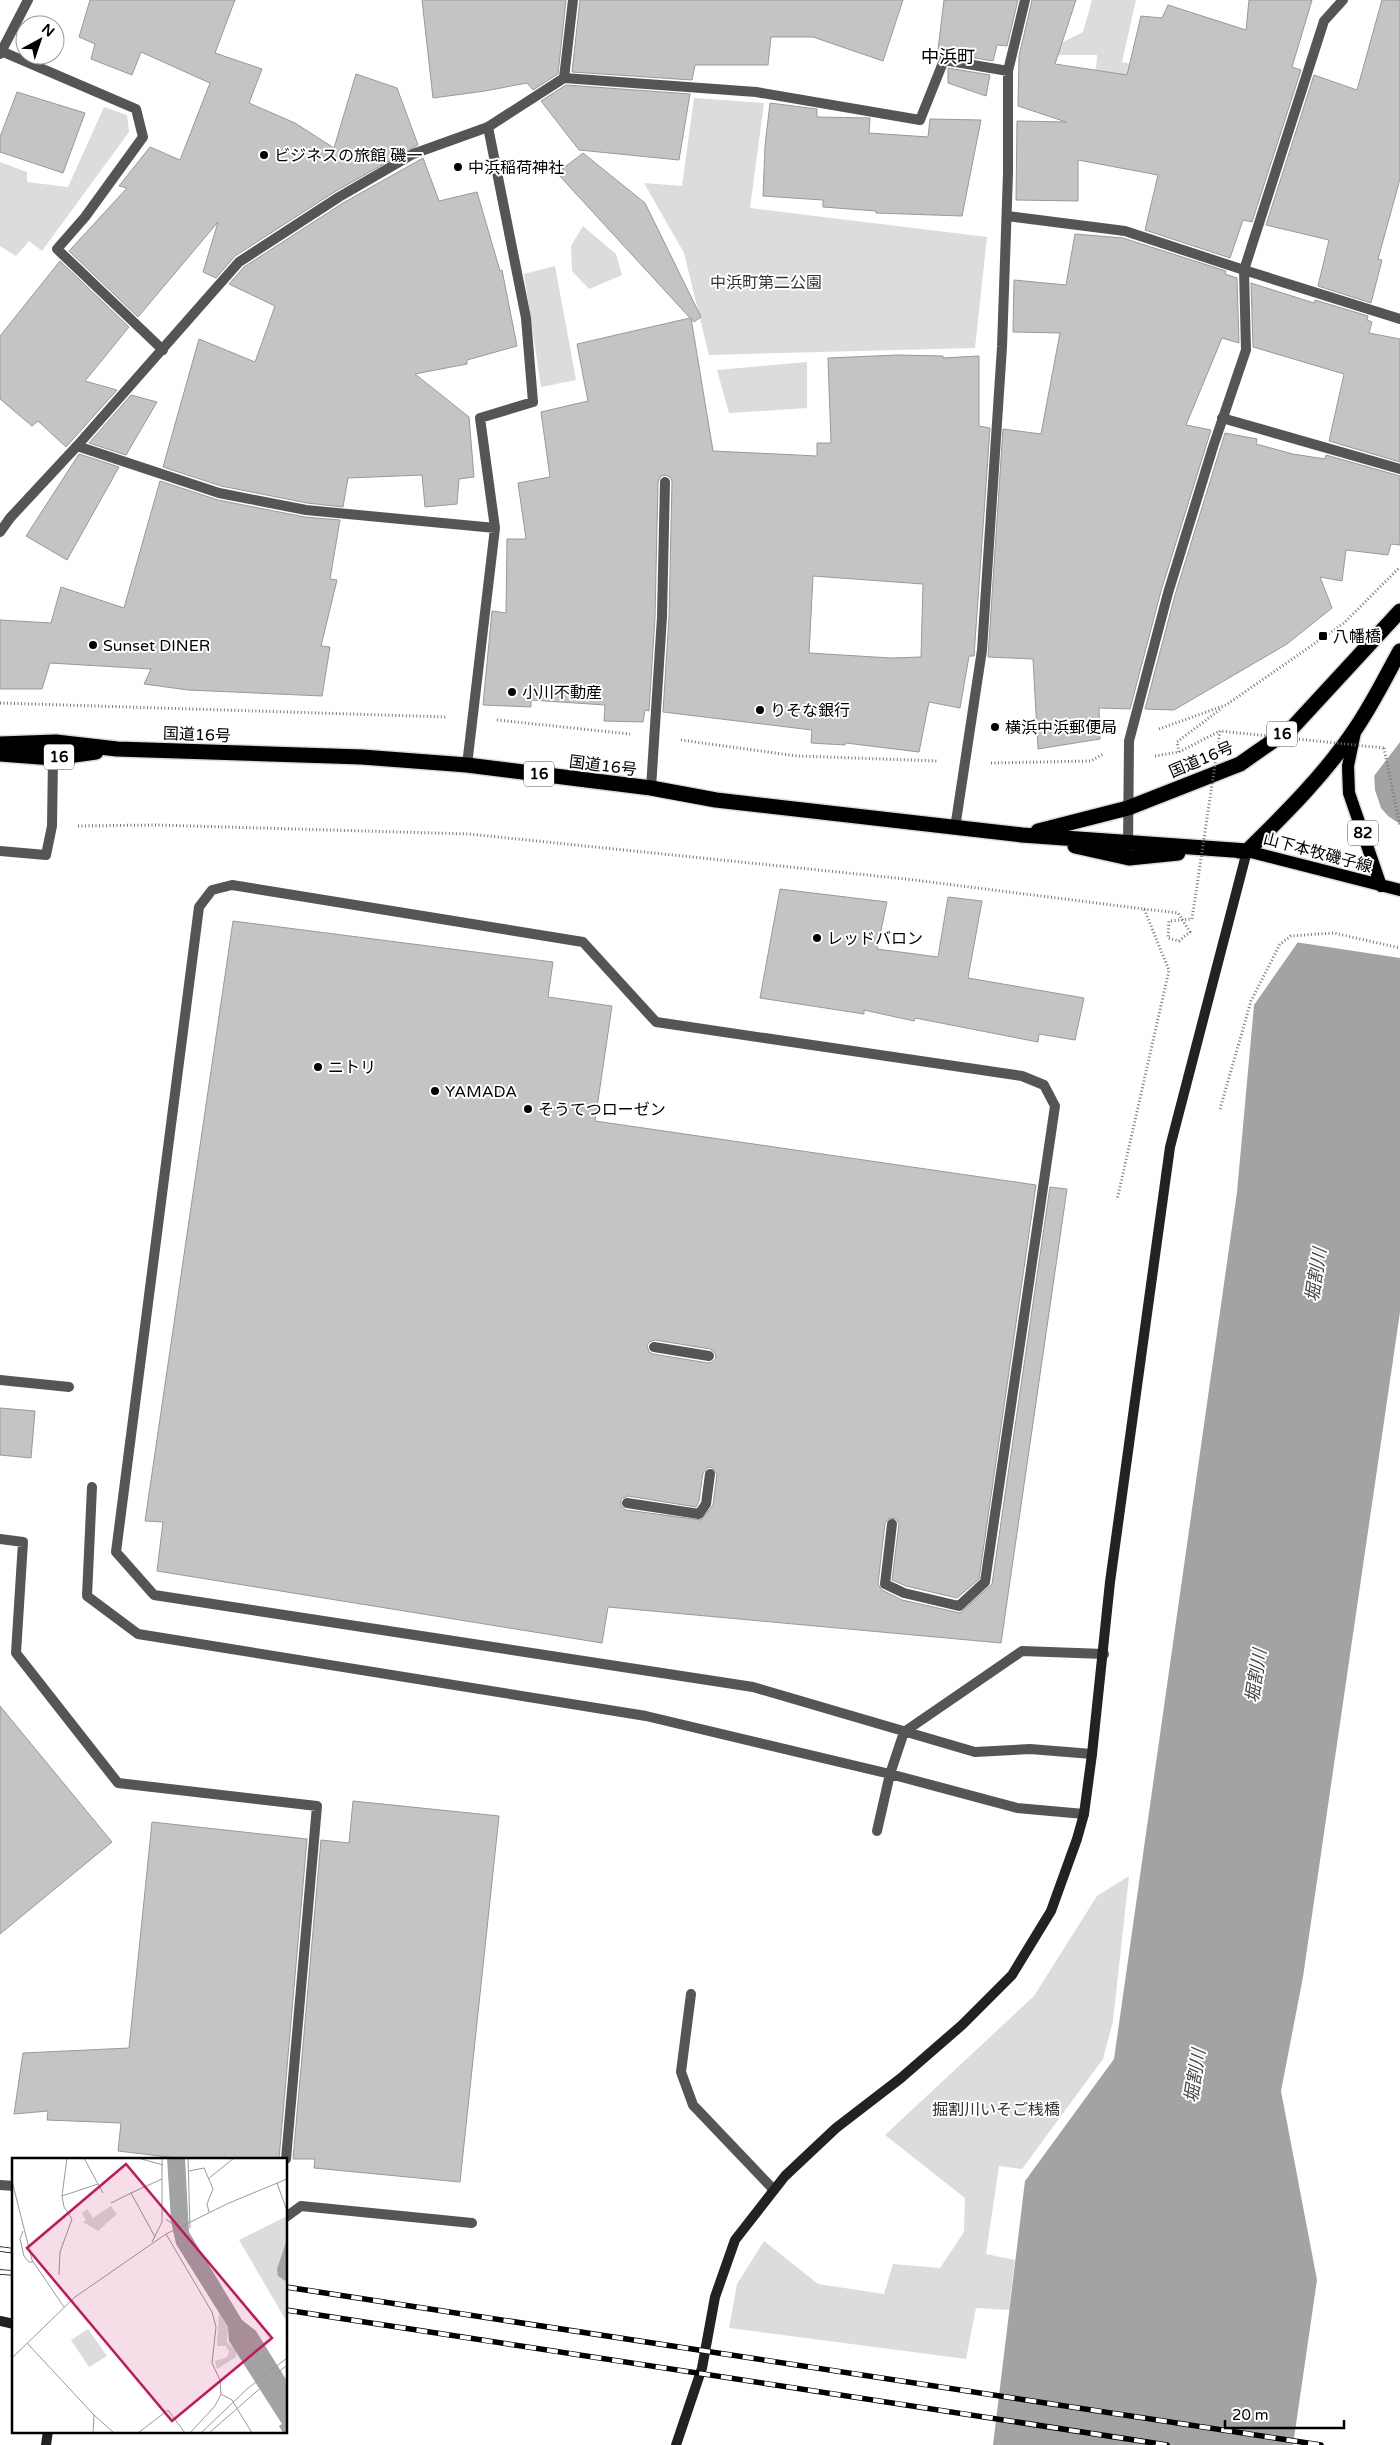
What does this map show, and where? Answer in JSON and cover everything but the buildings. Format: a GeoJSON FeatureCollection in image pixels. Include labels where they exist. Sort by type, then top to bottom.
{"type":"FeatureCollection","features":[{"type":"Feature","properties":{"kind":"highway","name":"国道16号"},"geometry":{"type":"LineString","coordinates":[[1022,835],[1128,808],[1240,764],[1293,727],[1400,611]]}},
{"type":"Feature","properties":{"kind":"highway"},"geometry":{"type":"LineString","coordinates":[[1247,851],[1295,804],[1356,728],[1400,651]]}},
{"type":"Feature","properties":{"kind":"highway","name":"国道16号"},"geometry":{"type":"LineString","coordinates":[[0,744],[56,742],[117,750],[362,757],[467,765],[650,788],[716,800],[1022,835],[1128,850],[1247,851]]}},
{"type":"Feature","properties":{"kind":"highway","name":"国道16号"},"geometry":{"type":"LineString","coordinates":[[0,754],[52,758],[117,750]]}},
{"type":"Feature","properties":{"kind":"main road","name":"山下本牧磯子線"},"geometry":{"type":"LineString","coordinates":[[1356,728],[1348,766],[1349,793],[1381,886]]}},
{"type":"Feature","properties":{"kind":"main road","name":"山下本牧磯子線"},"geometry":{"type":"LineString","coordinates":[[1247,851],[1400,890]]}},
{"type":"Feature","properties":{"kind":"street"},"geometry":{"type":"LineString","coordinates":[[28,0],[1,52],[136,108],[143,137],[58,250],[163,350]]}},
{"type":"Feature","properties":{"kind":"street"},"geometry":{"type":"LineString","coordinates":[[564,78],[573,0]]}},
{"type":"Feature","properties":{"kind":"street"},"geometry":{"type":"LineString","coordinates":[[954,828],[982,650],[1002,346],[1007,216],[1008,71],[1026,0]]}},
{"type":"Feature","properties":{"kind":"street"},"geometry":{"type":"LineString","coordinates":[[1128,850],[1129,741],[1168,593],[1222,418],[1246,350],[1244,270],[1324,20],[1343,0]]}},
{"type":"Feature","properties":{"kind":"street"},"geometry":{"type":"LineString","coordinates":[[0,532],[10,518],[163,350],[173,336],[239,262],[339,197],[413,154],[488,127],[564,78],[756,92],[920,120],[944,60],[1008,71]]}},
{"type":"Feature","properties":{"kind":"street"},"geometry":{"type":"LineString","coordinates":[[467,765],[495,528],[480,418],[533,402],[526,318],[488,127]]}},
{"type":"Feature","properties":{"kind":"street"},"geometry":{"type":"LineString","coordinates":[[1007,216],[1125,231],[1400,319]]}},
{"type":"Feature","properties":{"kind":"street"},"geometry":{"type":"LineString","coordinates":[[1222,418],[1400,469]]}},
{"type":"Feature","properties":{"kind":"street"},"geometry":{"type":"LineString","coordinates":[[77,446],[219,494],[306,510],[495,528]]}},
{"type":"Feature","properties":{"kind":"street"},"geometry":{"type":"LineString","coordinates":[[650,788],[662,617],[665,482]]}},
{"type":"Feature","properties":{"kind":"street"},"geometry":{"type":"LineString","coordinates":[[0,851],[46,855],[52,826],[52,758]]}},
{"type":"Feature","properties":{"kind":"street"},"geometry":{"type":"LineString","coordinates":[[676,2445],[702,2368],[715,2297],[735,2240],[785,2176],[836,2128],[901,2078],[962,2025],[1012,1976],[1051,1911],[1084,1814],[1120,1504],[1170,1147],[1247,851]]}},
{"type":"Feature","properties":{"kind":"street"},"geometry":{"type":"LineString","coordinates":[[892,1524],[885,1584],[904,1593],[959,1606],[985,1582],[1055,1106],[1044,1085],[1022,1076],[656,1022],[583,942],[232,885],[212,890],[198,906],[116,1552],[154,1595],[753,1688],[976,1752],[1030,1750],[1092,1754]]}},
{"type":"Feature","properties":{"kind":"street"},"geometry":{"type":"LineString","coordinates":[[654,1347],[709,1356]]}},
{"type":"Feature","properties":{"kind":"street"},"geometry":{"type":"LineString","coordinates":[[0,1380],[69,1387]]}},
{"type":"Feature","properties":{"kind":"street"},"geometry":{"type":"LineString","coordinates":[[627,1504],[699,1514],[706,1504],[710,1474]]}},
{"type":"Feature","properties":{"kind":"street"},"geometry":{"type":"LineString","coordinates":[[92,1487],[88,1596],[138,1634],[646,1716],[890,1774],[1017,1808],[1084,1814]]}},
{"type":"Feature","properties":{"kind":"street"},"geometry":{"type":"LineString","coordinates":[[0,1539],[23,1542],[16,1653],[118,1783],[317,1806],[286,2158]]}},
{"type":"Feature","properties":{"kind":"street"},"geometry":{"type":"LineString","coordinates":[[877,1831],[890,1774],[904,1732],[1022,1651],[1104,1654]]}},
{"type":"Feature","properties":{"kind":"street"},"geometry":{"type":"LineString","coordinates":[[691,1994],[681,2072],[693,2105],[774,2190]]}},
{"type":"Feature","properties":{"kind":"street"},"geometry":{"type":"LineString","coordinates":[[288,2215],[300,2206],[472,2223]]}},
{"type":"Feature","properties":{"kind":"street"},"geometry":{"type":"LineString","coordinates":[[46,2445],[48,2432]]}},
{"type":"Feature","properties":{"kind":"path"},"geometry":{"type":"LineString","coordinates":[[1179,752],[1177,742],[1226,705],[1344,624],[1400,566]]}},
{"type":"Feature","properties":{"kind":"path"},"geometry":{"type":"LineString","coordinates":[[0,703],[450,717]]}},
{"type":"Feature","properties":{"kind":"path"},"geometry":{"type":"LineString","coordinates":[[986,763],[1092,761],[1129,741],[1226,705]]}},
{"type":"Feature","properties":{"kind":"path"},"geometry":{"type":"LineString","coordinates":[[492,719],[654,736],[797,756],[942,761]]}},
{"type":"Feature","properties":{"kind":"path"},"geometry":{"type":"LineString","coordinates":[[52,826],[156,825],[469,834],[906,879],[1178,913],[1182,919],[1186,926],[1190,932],[1180,941],[1168,938],[1169,921],[1177,920],[1185,919],[1192,919],[1220,730]]}},
{"type":"Feature","properties":{"kind":"path"},"geometry":{"type":"LineString","coordinates":[[1150,757],[1179,752],[1220,730],[1384,748],[1400,826]]}},
{"type":"Feature","properties":{"kind":"path"},"geometry":{"type":"LineString","coordinates":[[1117,1200],[1169,970],[1144,909]]}},
{"type":"Feature","properties":{"kind":"path"},"geometry":{"type":"LineString","coordinates":[[1220,1109],[1251,1001],[1280,944],[1291,936],[1334,933],[1400,948]]}},
{"type":"Feature","properties":{"kind":"green space"},"geometry":{"type":"Polygon","coordinates":[[[1092,0],[1136,0],[1122,62],[1183,77],[1095,82],[1097,55],[1054,55],[1055,46],[1083,32],[1092,0]]]}},
{"type":"Feature","properties":{"kind":"green space","name":"中浜町第二公園"},"geometry":{"type":"Polygon","coordinates":[[[694,98],[764,103],[750,208],[987,237],[975,348],[709,355],[684,253],[644,183],[682,186],[694,98]]]}},
{"type":"Feature","properties":{"kind":"green space"},"geometry":{"type":"Polygon","coordinates":[[[104,107],[127,115],[129,132],[42,251],[29,241],[16,256],[0,246],[0,162],[27,172],[27,182],[68,187],[104,107]]]}},
{"type":"Feature","properties":{"kind":"green space"},"geometry":{"type":"Polygon","coordinates":[[[583,226],[616,254],[622,275],[589,289],[572,271],[571,246],[583,226]]]}},
{"type":"Feature","properties":{"kind":"green space"},"geometry":{"type":"Polygon","coordinates":[[[555,266],[576,380],[541,387],[524,274],[555,266]]]}},
{"type":"Feature","properties":{"kind":"green space"},"geometry":{"type":"Polygon","coordinates":[[[807,362],[807,408],[729,413],[717,370],[807,362]]]}},
{"type":"Feature","properties":{"kind":"green space","name":"掘割川いそご桟橋"},"geometry":{"type":"Polygon","coordinates":[[[1129,1876],[1113,2021],[1103,2059],[1022,2169],[999,2166],[986,2254],[1015,2260],[1009,2310],[976,2308],[966,2359],[729,2328],[737,2284],[764,2241],[818,2284],[884,2294],[893,2264],[940,2268],[964,2232],[965,2198],[885,2135],[1034,1996],[1097,1896],[1129,1876]]]}},
{"type":"Feature","properties":{"kind":"water","name":"堀割川"},"geometry":{"type":"Polygon","coordinates":[[[1400,742],[1400,1312],[1303,1977],[1281,2091],[1317,2280],[1293,2445],[993,2445],[1025,2181],[1114,2059],[1237,1192],[1254,1005],[1298,942],[1374,776],[1400,742]]]}},
{"type":"Feature","properties":{"kind":"pier"},"geometry":{"type":"Polygon","coordinates":[[[1374,772],[1375,790],[1381,808],[1388,816],[1400,824],[1400,958],[1295,942],[1374,772]]]}},
{"type":"Feature","properties":{"kind":"railway"},"geometry":{"type":"LineString","coordinates":[[0,2249],[12,2251]]}},
{"type":"Feature","properties":{"kind":"railway"},"geometry":{"type":"LineString","coordinates":[[0,2272],[12,2273]]}},
{"type":"Feature","properties":{"kind":"railway"},"geometry":{"type":"LineString","coordinates":[[288,2287],[1321,2445]]}},
{"type":"Feature","properties":{"kind":"railway"},"geometry":{"type":"LineString","coordinates":[[288,2310],[1167,2445]]}},
{"type":"Feature","properties":{"kind":"place","name":"ビジネスの旅館 磯一"},"geometry":{"type":"Point","coordinates":[264,155]}},
{"type":"Feature","properties":{"kind":"place","name":"中浜稲荷神社"},"geometry":{"type":"Point","coordinates":[458,167]}},
{"type":"Feature","properties":{"kind":"place","name":"八幡橋"},"geometry":{"type":"Point","coordinates":[1323,636]}},
{"type":"Feature","properties":{"kind":"place","name":"Sunset DINER"},"geometry":{"type":"Point","coordinates":[93,645]}},
{"type":"Feature","properties":{"kind":"place","name":"小川不動産"},"geometry":{"type":"Point","coordinates":[512,692]}},
{"type":"Feature","properties":{"kind":"place","name":"りそな銀行"},"geometry":{"type":"Point","coordinates":[760,710]}},
{"type":"Feature","properties":{"kind":"place","name":"横浜中浜郵便局"},"geometry":{"type":"Point","coordinates":[995,727]}},
{"type":"Feature","properties":{"kind":"place","name":"レッドバロン"},"geometry":{"type":"Point","coordinates":[817,938]}},
{"type":"Feature","properties":{"kind":"place","name":"ニトリ"},"geometry":{"type":"Point","coordinates":[318,1067]}},
{"type":"Feature","properties":{"kind":"place","name":"YAMADA"},"geometry":{"type":"Point","coordinates":[435,1091]}},
{"type":"Feature","properties":{"kind":"place","name":"そうてつローゼン"},"geometry":{"type":"Point","coordinates":[528,1109]}},
{"type":"Feature","properties":{"kind":"district","name":"中浜町"},"geometry":{"type":"Point","coordinates":[948,57]}}]}
